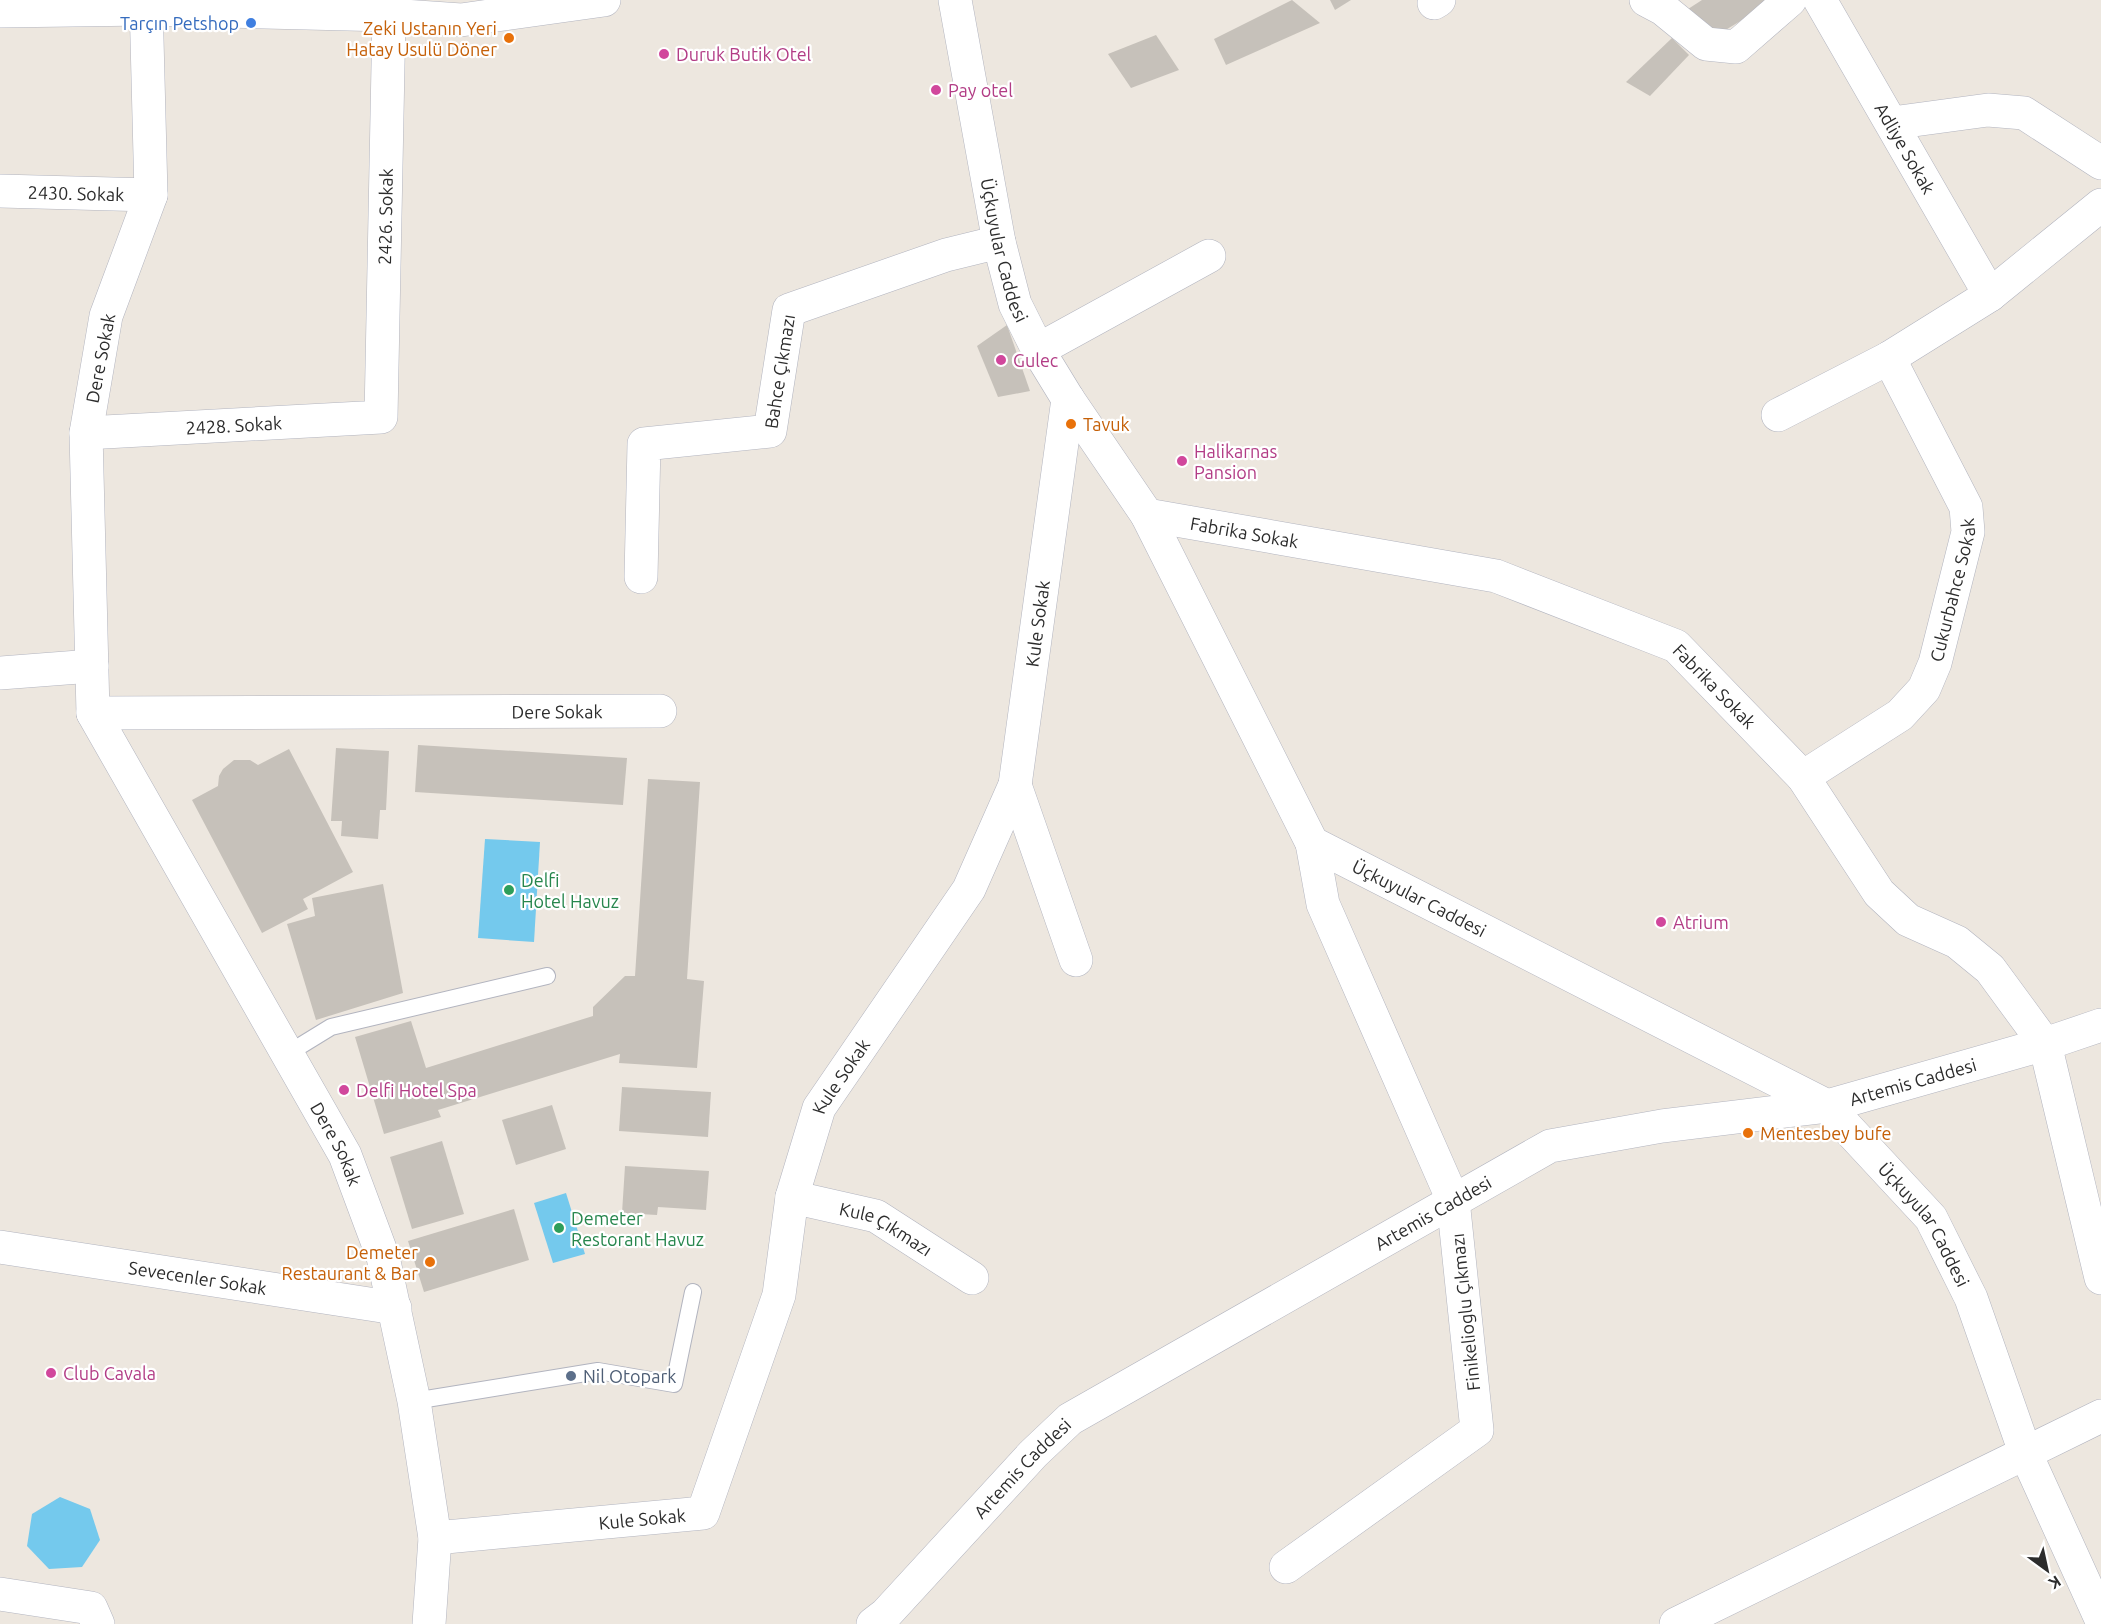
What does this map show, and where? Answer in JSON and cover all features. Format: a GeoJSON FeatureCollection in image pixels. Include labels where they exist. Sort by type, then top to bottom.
{"type":"FeatureCollection","features":[{"type":"Feature","properties":{"kind":"street"},"geometry":{"type":"LineString","coordinates":[[0,11],[146,5],[387,8],[461,20],[604,0]]}},
{"type":"Feature","properties":{"kind":"street","name":"Üçkuyular Caddesi"},"geometry":{"type":"LineString","coordinates":[[955,0],[999,242],[1015,304],[1038,350],[1068,399],[1147,514],[1312,843],[1827,1106],[1931,1218],[1971,1298],[2025,1452],[2101,1620]]}},
{"type":"Feature","properties":{"kind":"street"},"geometry":{"type":"LineString","coordinates":[[1646,0],[1662,9],[1706,44],[1736,47],[1790,0]]}},
{"type":"Feature","properties":{"kind":"street","name":"Adliye Sokak"},"geometry":{"type":"LineString","coordinates":[[1820,0],[1990,295]]}},
{"type":"Feature","properties":{"kind":"street","name":"Dere Sokak"},"geometry":{"type":"LineString","coordinates":[[146,5],[152,195],[106,316],[86,433],[93,713],[345,1155],[383,1257],[414,1401],[435,1538],[429,1624]]}},
{"type":"Feature","properties":{"kind":"street","name":"2426. Sokak"},"geometry":{"type":"LineString","coordinates":[[381,417],[387,8]]}},
{"type":"Feature","properties":{"kind":"street"},"geometry":{"type":"LineString","coordinates":[[1892,123],[1988,110],[2024,113],[2101,163]]}},
{"type":"Feature","properties":{"kind":"street","name":"2430. Sokak"},"geometry":{"type":"LineString","coordinates":[[0,191],[152,195]]}},
{"type":"Feature","properties":{"kind":"street"},"geometry":{"type":"LineString","coordinates":[[1778,415],[1888,358],[1990,295],[2101,205]]}},
{"type":"Feature","properties":{"kind":"street","name":"Bahce Çıkmazı"},"geometry":{"type":"LineString","coordinates":[[641,577],[644,444],[770,431],[789,310],[946,255],[999,242]]}},
{"type":"Feature","properties":{"kind":"street"},"geometry":{"type":"LineString","coordinates":[[1038,350],[1209,255]]}},
{"type":"Feature","properties":{"kind":"street","name":"Cukurbahce Sokak"},"geometry":{"type":"LineString","coordinates":[[1803,777],[1900,715],[1924,689],[1935,663],[1968,532],[1966,507],[1888,358]]}},
{"type":"Feature","properties":{"kind":"street","name":"Kule Sokak"},"geometry":{"type":"LineString","coordinates":[[435,1538],[703,1513],[779,1295],[792,1197],[819,1107],[969,889],[1015,785],[1068,399]]}},
{"type":"Feature","properties":{"kind":"street","name":"2428. Sokak"},"geometry":{"type":"LineString","coordinates":[[86,433],[381,417]]}},
{"type":"Feature","properties":{"kind":"street","name":"Fabrika Sokak"},"geometry":{"type":"LineString","coordinates":[[1147,514],[1496,576],[1676,646],[1803,777],[1879,893],[1908,920],[1957,942],[1990,969],[2045,1044]]}},
{"type":"Feature","properties":{"kind":"street"},"geometry":{"type":"LineString","coordinates":[[0,673],[92,666]]}},
{"type":"Feature","properties":{"kind":"street","name":"Dere Sokak"},"geometry":{"type":"LineString","coordinates":[[93,713],[660,711]]}},
{"type":"Feature","properties":{"kind":"street"},"geometry":{"type":"LineString","coordinates":[[1015,785],[1076,960]]}},
{"type":"Feature","properties":{"kind":"street","name":"Finikelioglu Çıkmazı"},"geometry":{"type":"LineString","coordinates":[[1286,1567],[1477,1430],[1453,1200],[1323,904],[1312,843]]}},
{"type":"Feature","properties":{"kind":"street","name":"Artemis Caddesi"},"geometry":{"type":"LineString","coordinates":[[873,1624],[886,1614],[1033,1454],[1070,1419],[1550,1146],[1662,1126],[1827,1106],[2045,1044],[2101,1025]]}},
{"type":"Feature","properties":{"kind":"street"},"geometry":{"type":"LineString","coordinates":[[2045,1044],[2101,1278]]}},
{"type":"Feature","properties":{"kind":"street","name":"Kule Çıkmazı"},"geometry":{"type":"LineString","coordinates":[[792,1197],[876,1216],[972,1278]]}},
{"type":"Feature","properties":{"kind":"street","name":"Sevecenler Sokak"},"geometry":{"type":"LineString","coordinates":[[0,1247],[395,1308]]}},
{"type":"Feature","properties":{"kind":"street"},"geometry":{"type":"LineString","coordinates":[[1676,1624],[2101,1416]]}},
{"type":"Feature","properties":{"kind":"street"},"geometry":{"type":"LineString","coordinates":[[0,1594],[91,1608],[98,1624]]}},
{"type":"Feature","properties":{"kind":"lane"},"geometry":{"type":"LineString","coordinates":[[287,1054],[331,1027],[547,976]]}},
{"type":"Feature","properties":{"kind":"lane"},"geometry":{"type":"LineString","coordinates":[[414,1401],[598,1371],[674,1384],[693,1292]]}},
{"type":"Feature","properties":{"kind":"water","name":"Delfi Hotel Havuz"},"geometry":{"type":"Polygon","coordinates":[[[485,839],[540,842],[534,942],[478,938],[485,839]]]}},
{"type":"Feature","properties":{"kind":"water","name":"Demeter Restorant Havuz"},"geometry":{"type":"Polygon","coordinates":[[[566,1193],[585,1254],[553,1263],[534,1203],[566,1193]]]}},
{"type":"Feature","properties":{"kind":"water"},"geometry":{"type":"Polygon","coordinates":[[[60,1497],[90,1509],[100,1540],[82,1567],[49,1569],[27,1546],[32,1514],[60,1497]]]}},
{"type":"Feature","properties":{"kind":"building"},"geometry":{"type":"Polygon","coordinates":[[[1292,0],[1320,23],[1226,65],[1214,39],[1292,0]]]}},
{"type":"Feature","properties":{"kind":"building"},"geometry":{"type":"Polygon","coordinates":[[[1330,0],[1351,0],[1335,10],[1330,0]]]}},
{"type":"Feature","properties":{"kind":"building"},"geometry":{"type":"Polygon","coordinates":[[[1702,0],[1775,0],[1714,37],[1685,11],[1702,0]]]}},
{"type":"Feature","properties":{"kind":"building"},"geometry":{"type":"Polygon","coordinates":[[[1156,35],[1179,70],[1131,88],[1108,54],[1156,35]]]}},
{"type":"Feature","properties":{"kind":"building"},"geometry":{"type":"Polygon","coordinates":[[[1672,38],[1689,55],[1650,96],[1626,82],[1672,38]]]}},
{"type":"Feature","properties":{"kind":"building","name":"Gulec"},"geometry":{"type":"Polygon","coordinates":[[[1007,325],[1030,391],[998,397],[977,346],[1007,325]]]}},
{"type":"Feature","properties":{"kind":"building"},"geometry":{"type":"Polygon","coordinates":[[[418,745],[627,758],[623,805],[415,792],[418,745]]]}},
{"type":"Feature","properties":{"kind":"building"},"geometry":{"type":"Polygon","coordinates":[[[336,748],[389,751],[386,810],[380,810],[378,839],[341,836],[342,821],[331,821],[336,748]]]}},
{"type":"Feature","properties":{"kind":"building"},"geometry":{"type":"Polygon","coordinates":[[[289,749],[353,872],[303,899],[308,909],[262,933],[192,800],[218,786],[219,776],[223,769],[234,760],[250,760],[258,765],[289,749]]]}},
{"type":"Feature","properties":{"kind":"building"},"geometry":{"type":"Polygon","coordinates":[[[648,779],[700,782],[687,979],[704,981],[697,1068],[619,1063],[620,1054],[438,1110],[441,1117],[384,1134],[355,1037],[411,1021],[426,1068],[593,1016],[593,1007],[625,976],[635,976],[648,779]]]}},
{"type":"Feature","properties":{"kind":"building"},"geometry":{"type":"Polygon","coordinates":[[[383,884],[403,993],[316,1020],[287,924],[315,916],[312,898],[383,884]]]}},
{"type":"Feature","properties":{"kind":"building"},"geometry":{"type":"Polygon","coordinates":[[[622,1087],[711,1092],[708,1137],[619,1131],[622,1087]]]}},
{"type":"Feature","properties":{"kind":"building"},"geometry":{"type":"Polygon","coordinates":[[[552,1105],[566,1149],[516,1165],[502,1120],[552,1105]]]}},
{"type":"Feature","properties":{"kind":"building"},"geometry":{"type":"Polygon","coordinates":[[[442,1141],[464,1214],[412,1229],[390,1157],[442,1141]]]}},
{"type":"Feature","properties":{"kind":"building"},"geometry":{"type":"Polygon","coordinates":[[[625,1166],[709,1171],[706,1210],[658,1207],[657,1215],[622,1213],[625,1166]]]}},
{"type":"Feature","properties":{"kind":"building"},"geometry":{"type":"Polygon","coordinates":[[[514,1209],[529,1260],[424,1292],[408,1241],[514,1209]]]}},
{"type":"Feature","properties":{"kind":"place","name":"Tarçın Petshop"},"geometry":{"type":"Point","coordinates":[251,23]}},
{"type":"Feature","properties":{"kind":"place","name":"Zeki Ustanın Yeri Hatay Usulü Döner"},"geometry":{"type":"Point","coordinates":[509,38]}},
{"type":"Feature","properties":{"kind":"place","name":"Duruk Butik Otel"},"geometry":{"type":"Point","coordinates":[664,54]}},
{"type":"Feature","properties":{"kind":"place","name":"Pay otel"},"geometry":{"type":"Point","coordinates":[936,90]}},
{"type":"Feature","properties":{"kind":"place","name":"Gulec"},"geometry":{"type":"Point","coordinates":[1001,360]}},
{"type":"Feature","properties":{"kind":"place","name":"Tavuk"},"geometry":{"type":"Point","coordinates":[1071,424]}},
{"type":"Feature","properties":{"kind":"place","name":"Halikarnas Pansion"},"geometry":{"type":"Point","coordinates":[1182,461]}},
{"type":"Feature","properties":{"kind":"place","name":"Delfi Hotel Havuz"},"geometry":{"type":"Point","coordinates":[509,890]}},
{"type":"Feature","properties":{"kind":"place","name":"Atrium"},"geometry":{"type":"Point","coordinates":[1661,922]}},
{"type":"Feature","properties":{"kind":"place","name":"Delfi Hotel Spa"},"geometry":{"type":"Point","coordinates":[344,1090]}},
{"type":"Feature","properties":{"kind":"place","name":"Mentesbey bufe"},"geometry":{"type":"Point","coordinates":[1748,1133]}},
{"type":"Feature","properties":{"kind":"place","name":"Demeter Restorant Havuz"},"geometry":{"type":"Point","coordinates":[559,1228]}},
{"type":"Feature","properties":{"kind":"place","name":"Demeter Restaurant & Bar"},"geometry":{"type":"Point","coordinates":[430,1262]}},
{"type":"Feature","properties":{"kind":"place","name":"Club Cavala"},"geometry":{"type":"Point","coordinates":[51,1373]}},
{"type":"Feature","properties":{"kind":"place","name":"Nil Otopark"},"geometry":{"type":"Point","coordinates":[571,1376]}}]}
